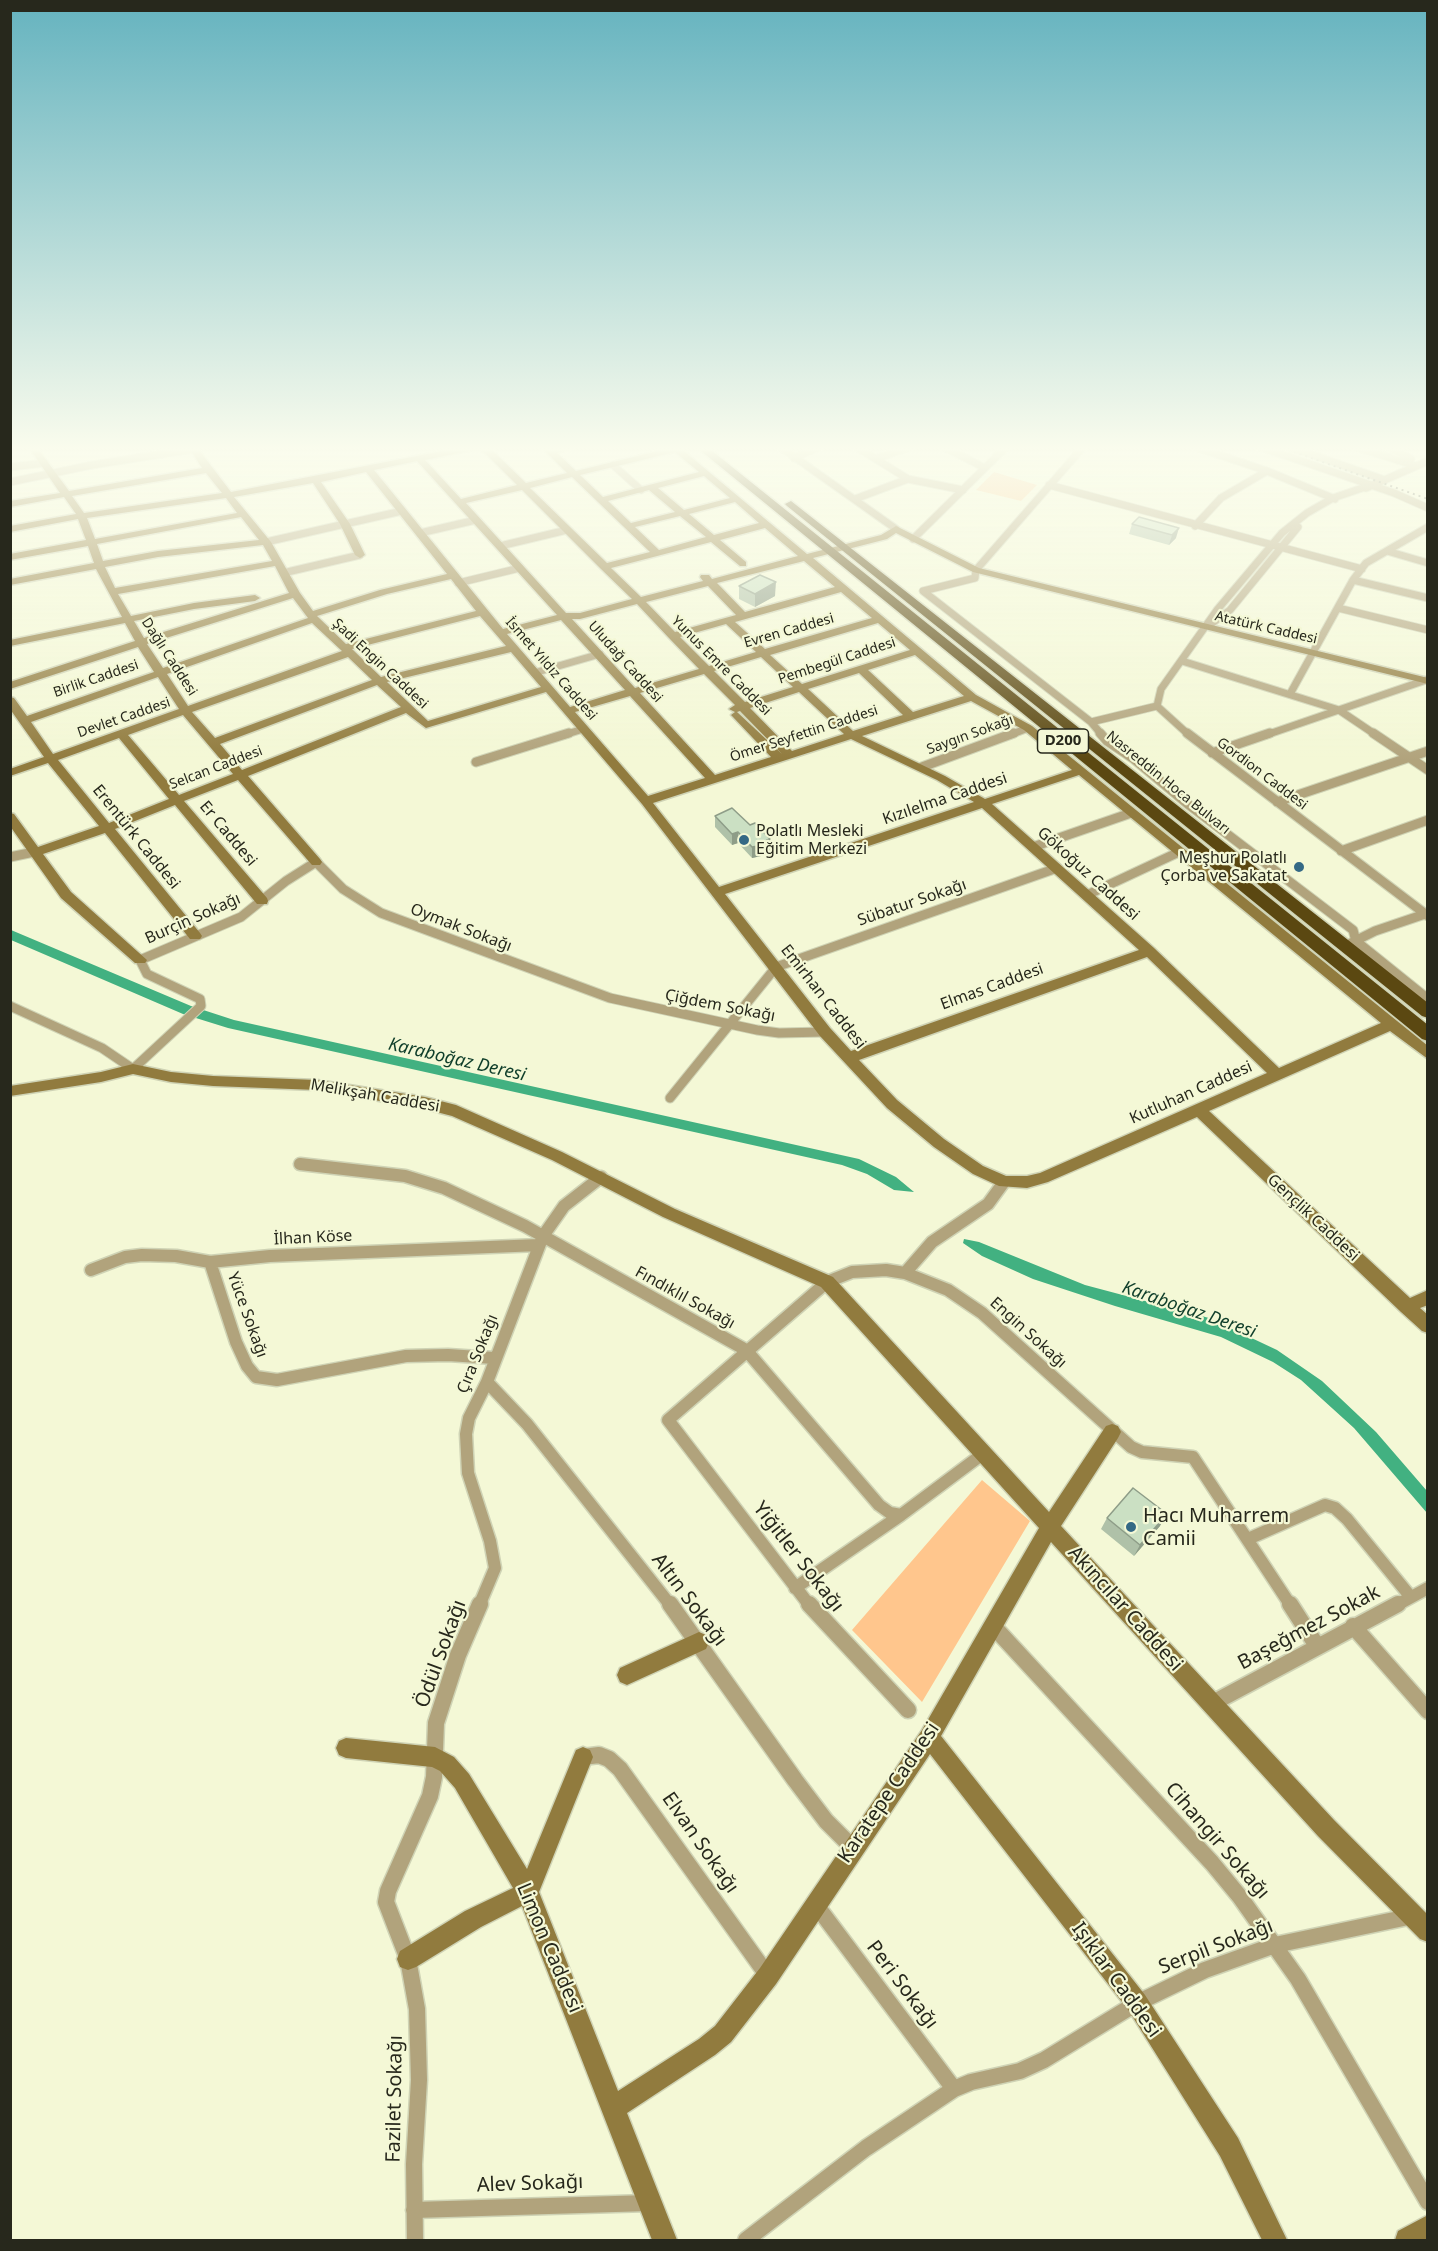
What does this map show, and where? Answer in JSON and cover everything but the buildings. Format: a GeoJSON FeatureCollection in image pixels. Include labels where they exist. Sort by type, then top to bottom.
{"type":"FeatureCollection","features":[{"type":"Feature","properties":{"kind":"highway","name":"Nasreddin Hoca Bulvarı"},"geometry":{"type":"LineString","coordinates":[[840,551],[1428,1035]]}},
{"type":"Feature","properties":{"kind":"highway","name":"Nasreddin Hoca Bulvarı"},"geometry":{"type":"LineString","coordinates":[[841,551],[1351,944],[1428,1012]]}},
{"type":"Feature","properties":{"kind":"street"},"geometry":{"type":"LineString","coordinates":[[10,557],[40,551]]}},
{"type":"Feature","properties":{"kind":"street","name":"Dağlı Caddesi"},"geometry":{"type":"LineString","coordinates":[[94,551],[99,567],[141,643],[186,711],[316,862]]}},
{"type":"Feature","properties":{"kind":"street"},"geometry":{"type":"LineString","coordinates":[[10,582],[185,551]]}},
{"type":"Feature","properties":{"kind":"street","name":"Şadi Engin Caddesi"},"geometry":{"type":"LineString","coordinates":[[271,551],[295,594],[312,617],[426,725],[548,688]]}},
{"type":"Feature","properties":{"kind":"street"},"geometry":{"type":"LineString","coordinates":[[283,573],[360,555],[358,551]]}},
{"type":"Feature","properties":{"kind":"street","name":"İsmet Yıldız Caddesi"},"geometry":{"type":"LineString","coordinates":[[433,551],[512,648],[646,801]]}},
{"type":"Feature","properties":{"kind":"street","name":"Uludağ Caddesi"},"geometry":{"type":"LineString","coordinates":[[505,551],[712,779]]}},
{"type":"Feature","properties":{"kind":"street","name":"Yunus Emre Caddesi"},"geometry":{"type":"LineString","coordinates":[[582,551],[784,757]]}},
{"type":"Feature","properties":{"kind":"street","name":"Yunus Emre Caddesi"},"geometry":{"type":"LineString","coordinates":[[585,551],[604,567],[629,599],[673,636],[701,672]]}},
{"type":"Feature","properties":{"kind":"street"},"geometry":{"type":"LineString","coordinates":[[604,567],[664,551]]}},
{"type":"Feature","properties":{"kind":"street"},"geometry":{"type":"LineString","coordinates":[[728,551],[743,564]]}},
{"type":"Feature","properties":{"kind":"street"},"geometry":{"type":"LineString","coordinates":[[801,551],[972,697],[1028,728],[1428,1054]]}},
{"type":"Feature","properties":{"kind":"street"},"geometry":{"type":"LineString","coordinates":[[500,633],[565,616],[580,616],[629,599],[810,551]]}},
{"type":"Feature","properties":{"kind":"street","name":"Atatürk Caddesi"},"geometry":{"type":"LineString","coordinates":[[939,551],[976,570],[1427,681]]}},
{"type":"Feature","properties":{"kind":"street"},"geometry":{"type":"LineString","coordinates":[[992,551],[976,570],[975,578],[923,591],[1091,722],[1107,741],[1134,759],[1188,805],[1353,930],[1351,944]]}},
{"type":"Feature","properties":{"kind":"street"},"geometry":{"type":"LineString","coordinates":[[1091,722],[1157,706],[1161,689],[1206,628],[1230,610],[1273,551]]}},
{"type":"Feature","properties":{"kind":"street"},"geometry":{"type":"LineString","coordinates":[[1288,551],[1362,569]]}},
{"type":"Feature","properties":{"kind":"street"},"geometry":{"type":"LineString","coordinates":[[1290,694],[1353,580],[1362,569],[1386,551]]}},
{"type":"Feature","properties":{"kind":"street"},"geometry":{"type":"LineString","coordinates":[[1390,551],[1428,563]]}},
{"type":"Feature","properties":{"kind":"street"},"geometry":{"type":"LineString","coordinates":[[706,579],[743,564],[803,553]]}},
{"type":"Feature","properties":{"kind":"street"},"geometry":{"type":"LineString","coordinates":[[112,592],[277,563]]}},
{"type":"Feature","properties":{"kind":"street"},"geometry":{"type":"LineString","coordinates":[[455,580],[520,568]]}},
{"type":"Feature","properties":{"kind":"street"},"geometry":{"type":"LineString","coordinates":[[706,579],[744,617]]}},
{"type":"Feature","properties":{"kind":"street","name":"Birlik Caddesi"},"geometry":{"type":"LineString","coordinates":[[24,721],[384,592],[455,580]]}},
{"type":"Feature","properties":{"kind":"street"},"geometry":{"type":"LineString","coordinates":[[1353,580],[1428,598]]}},
{"type":"Feature","properties":{"kind":"street"},"geometry":{"type":"LineString","coordinates":[[673,636],[844,588]]}},
{"type":"Feature","properties":{"kind":"street"},"geometry":{"type":"LineString","coordinates":[[10,643],[210,603],[295,594]]}},
{"type":"Feature","properties":{"kind":"street"},"geometry":{"type":"LineString","coordinates":[[10,686],[248,607],[295,594]]}},
{"type":"Feature","properties":{"kind":"street"},"geometry":{"type":"LineString","coordinates":[[1338,608],[1428,630]]}},
{"type":"Feature","properties":{"kind":"street","name":"Devlet Caddesi"},"geometry":{"type":"LineString","coordinates":[[10,773],[186,711],[345,650],[482,612]]}},
{"type":"Feature","properties":{"kind":"street","name":"Evren Caddesi"},"geometry":{"type":"LineString","coordinates":[[567,711],[880,620]]}},
{"type":"Feature","properties":{"kind":"street","name":"Gökoğuz Caddesi"},"geometry":{"type":"LineString","coordinates":[[728,621],[851,735],[922,767],[983,803],[1149,951],[1277,1074]]}},
{"type":"Feature","properties":{"kind":"street"},"geometry":{"type":"LineString","coordinates":[[213,743],[378,681],[512,648]]}},
{"type":"Feature","properties":{"kind":"street","name":"Pembegül Caddesi"},"geometry":{"type":"LineString","coordinates":[[737,708],[917,651]]}},
{"type":"Feature","properties":{"kind":"street"},"geometry":{"type":"LineString","coordinates":[[534,673],[600,654]]}},
{"type":"Feature","properties":{"kind":"street"},"geometry":{"type":"LineString","coordinates":[[1182,661],[1339,710],[1428,770]]}},
{"type":"Feature","properties":{"kind":"street"},"geometry":{"type":"LineString","coordinates":[[861,669],[910,716]]}},
{"type":"Feature","properties":{"kind":"street"},"geometry":{"type":"LineString","coordinates":[[1212,753],[1427,681]]}},
{"type":"Feature","properties":{"kind":"street","name":"Ömer Seyfettin Caddesi"},"geometry":{"type":"LineString","coordinates":[[646,801],[972,697]]}},
{"type":"Feature","properties":{"kind":"street","name":"Erentürk Caddesi"},"geometry":{"type":"LineString","coordinates":[[10,700],[51,759],[195,936]]}},
{"type":"Feature","properties":{"kind":"street","name":"Gordion Caddesi"},"geometry":{"type":"LineString","coordinates":[[1157,706],[1212,753],[1427,914]]}},
{"type":"Feature","properties":{"kind":"street","name":"Selcan Caddesi"},"geometry":{"type":"LineString","coordinates":[[34,852],[107,828],[408,708]]}},
{"type":"Feature","properties":{"kind":"street","name":"Saygın Sokağı"},"geometry":{"type":"LineString","coordinates":[[922,767],[1028,728]]}},
{"type":"Feature","properties":{"kind":"street"},"geometry":{"type":"LineString","coordinates":[[476,762],[583,729]]}},
{"type":"Feature","properties":{"kind":"street","name":"Er Caddesi"},"geometry":{"type":"LineString","coordinates":[[121,734],[262,901]]}},
{"type":"Feature","properties":{"kind":"street"},"geometry":{"type":"LineString","coordinates":[[1277,802],[1428,751]]}},
{"type":"Feature","properties":{"kind":"street","name":"Kızılelma Caddesi"},"geometry":{"type":"LineString","coordinates":[[718,892],[1080,771]]}},
{"type":"Feature","properties":{"kind":"street","name":"Emirhan Caddesi"},"geometry":{"type":"LineString","coordinates":[[646,801],[825,1032],[877,1090],[939,1143],[978,1170],[1004,1182]]}},
{"type":"Feature","properties":{"kind":"street"},"geometry":{"type":"LineString","coordinates":[[1034,847],[1131,813]]}},
{"type":"Feature","properties":{"kind":"street"},"geometry":{"type":"LineString","coordinates":[[10,817],[73,902],[140,960],[147,974],[195,996],[200,999],[201,1006],[133,1069],[101,1077],[10,1091]]}},
{"type":"Feature","properties":{"kind":"street"},"geometry":{"type":"LineString","coordinates":[[1341,851],[1428,820]]}},
{"type":"Feature","properties":{"kind":"street"},"geometry":{"type":"LineString","coordinates":[[10,857],[34,852]]}},
{"type":"Feature","properties":{"kind":"street"},"geometry":{"type":"LineString","coordinates":[[1087,895],[1179,852]]}},
{"type":"Feature","properties":{"kind":"street","name":"Burçin Sokağı"},"geometry":{"type":"LineString","coordinates":[[140,960],[241,917],[285,881],[316,862]]}},
{"type":"Feature","properties":{"kind":"street","name":"Oymak Sokağı"},"geometry":{"type":"LineString","coordinates":[[316,862],[343,889],[381,913],[609,998]]}},
{"type":"Feature","properties":{"kind":"street","name":"Sübatur Sokağı"},"geometry":{"type":"LineString","coordinates":[[776,967],[1058,868]]}},
{"type":"Feature","properties":{"kind":"street"},"geometry":{"type":"LineString","coordinates":[[1351,944],[1375,931],[1427,914]]}},
{"type":"Feature","properties":{"kind":"street"},"geometry":{"type":"LineString","coordinates":[[1351,944],[1428,999]]}},
{"type":"Feature","properties":{"kind":"street","name":"Elmas Caddesi"},"geometry":{"type":"LineString","coordinates":[[848,1058],[1149,951]]}},
{"type":"Feature","properties":{"kind":"street"},"geometry":{"type":"LineString","coordinates":[[670,1098],[776,967]]}},
{"type":"Feature","properties":{"kind":"street","name":"Çiğdem Sokağı"},"geometry":{"type":"LineString","coordinates":[[609,998],[779,1033],[825,1032]]}},
{"type":"Feature","properties":{"kind":"street","name":"Melikşah Caddesi"},"geometry":{"type":"LineString","coordinates":[[10,1006],[102,1048],[133,1069],[150,1074],[213,1082],[324,1086],[433,1105],[482,1123],[601,1177],[669,1213],[827,1282]]}},
{"type":"Feature","properties":{"kind":"street","name":"Kutluhan Caddesi"},"geometry":{"type":"LineString","coordinates":[[1004,1182],[1027,1182],[1052,1175],[1390,1025]]}},
{"type":"Feature","properties":{"kind":"street","name":"Gençlik Caddesi"},"geometry":{"type":"LineString","coordinates":[[1199,1110],[1428,1326]]}},
{"type":"Feature","properties":{"kind":"street","name":"Fındıklıl Sokağı"},"geometry":{"type":"LineString","coordinates":[[300,1164],[352,1169],[420,1180],[444,1188],[746,1350],[879,1505],[890,1512],[901,1515]]}},
{"type":"Feature","properties":{"kind":"street","name":"Çıra Sokağı"},"geometry":{"type":"LineString","coordinates":[[495,1568],[490,1540],[472,1491],[466,1450],[469,1418],[487,1382],[494,1358],[541,1240],[564,1206],[601,1177]]}},
{"type":"Feature","properties":{"kind":"street"},"geometry":{"type":"LineString","coordinates":[[905,1273],[932,1242],[988,1204],[1004,1182]]}},
{"type":"Feature","properties":{"kind":"street","name":"İlhan Köse"},"geometry":{"type":"LineString","coordinates":[[91,1270],[125,1257],[142,1255],[176,1256],[210,1262],[270,1256],[541,1240]]}},
{"type":"Feature","properties":{"kind":"street","name":"Yüce Sokağı"},"geometry":{"type":"LineString","coordinates":[[210,1262],[236,1342],[247,1366],[256,1377],[267,1381],[406,1356],[448,1355],[494,1358]]}},
{"type":"Feature","properties":{"kind":"street","name":"Engin Sokağı"},"geometry":{"type":"LineString","coordinates":[[827,1282],[852,1272],[867,1270],[905,1273],[935,1284],[966,1301],[1131,1447],[1142,1452],[1193,1457],[1248,1539]]}},
{"type":"Feature","properties":{"kind":"street"},"geometry":{"type":"LineString","coordinates":[[746,1350],[827,1282]]}},
{"type":"Feature","properties":{"kind":"street","name":"Akıncılar Caddesi"},"geometry":{"type":"LineString","coordinates":[[827,1282],[1211,1704],[1326,1828],[1428,1931]]}},
{"type":"Feature","properties":{"kind":"street"},"geometry":{"type":"LineString","coordinates":[[1407,1307],[1428,1297]]}},
{"type":"Feature","properties":{"kind":"street","name":"Yiğitler Sokağı"},"geometry":{"type":"LineString","coordinates":[[746,1350],[668,1420],[795,1588],[855,1656],[908,1710]]}},
{"type":"Feature","properties":{"kind":"street","name":"Altın Sokağı"},"geometry":{"type":"LineString","coordinates":[[487,1382],[527,1424],[699,1642],[801,1789],[826,1821],[853,1848]]}},
{"type":"Feature","properties":{"kind":"street","name":"Karatepe Caddesi"},"geometry":{"type":"LineString","coordinates":[[613,2108],[707,2047],[723,2034],[768,1976],[929,1737],[1050,1526],[1112,1432]]}},
{"type":"Feature","properties":{"kind":"street"},"geometry":{"type":"LineString","coordinates":[[795,1588],[901,1515],[984,1453]]}},
{"type":"Feature","properties":{"kind":"street"},"geometry":{"type":"LineString","coordinates":[[1317,1646],[1248,1539],[1325,1505],[1335,1508],[1347,1519],[1410,1596]]}},
{"type":"Feature","properties":{"kind":"street","name":"Ödül Sokağı"},"geometry":{"type":"LineString","coordinates":[[408,1959],[386,1902],[388,1891],[430,1796],[436,1723],[470,1623],[495,1568]]}},
{"type":"Feature","properties":{"kind":"street","name":"Başeğmez Sokak"},"geometry":{"type":"LineString","coordinates":[[1211,1704],[1353,1626],[1428,1588]]}},
{"type":"Feature","properties":{"kind":"street"},"geometry":{"type":"LineString","coordinates":[[1353,1626],[1428,1712]]}},
{"type":"Feature","properties":{"kind":"street","name":"Cihangir Sokağı"},"geometry":{"type":"LineString","coordinates":[[994,1627],[1212,1863],[1275,1945],[1335,2039],[1428,2202]]}},
{"type":"Feature","properties":{"kind":"street"},"geometry":{"type":"LineString","coordinates":[[627,1675],[699,1642]]}},
{"type":"Feature","properties":{"kind":"street","name":"Işıklar Caddesi"},"geometry":{"type":"LineString","coordinates":[[929,1737],[1137,2003],[1229,2147],[1275,2241]]}},
{"type":"Feature","properties":{"kind":"street"},"geometry":{"type":"LineString","coordinates":[[346,1748],[435,1757]]}},
{"type":"Feature","properties":{"kind":"street","name":"Elvan Sokağı"},"geometry":{"type":"LineString","coordinates":[[583,1757],[599,1755],[609,1759],[620,1768],[768,1976]]}},
{"type":"Feature","properties":{"kind":"street","name":"Limon Caddesi"},"geometry":{"type":"LineString","coordinates":[[435,1757],[447,1764],[462,1782],[528,1892],[664,2241]]}},
{"type":"Feature","properties":{"kind":"street"},"geometry":{"type":"LineString","coordinates":[[408,1959],[473,1919],[528,1892],[583,1757]]}},
{"type":"Feature","properties":{"kind":"street","name":"Peri Sokağı"},"geometry":{"type":"LineString","coordinates":[[816,1905],[954,2089]]}},
{"type":"Feature","properties":{"kind":"street","name":"Serpil Sokağı"},"geometry":{"type":"LineString","coordinates":[[746,2241],[858,2154],[954,2089],[971,2082],[1020,2071],[1044,2060],[1137,2003],[1205,1970],[1275,1945],[1413,1916]]}},
{"type":"Feature","properties":{"kind":"street","name":"Fazilet Sokağı"},"geometry":{"type":"LineString","coordinates":[[408,1959],[414,1986],[418,2037],[415,2241]]}},
{"type":"Feature","properties":{"kind":"street","name":"Alev Sokağı"},"geometry":{"type":"LineString","coordinates":[[414,2210],[649,2203]]}},
{"type":"Feature","properties":{"kind":"street"},"geometry":{"type":"LineString","coordinates":[[1407,2241],[1428,2227]]}},
{"type":"Feature","properties":{"kind":"shaded area"},"geometry":{"type":"Polygon","coordinates":[[[11,930],[191,1006],[234,1020],[859,1159],[896,1177],[914,1192],[894,1190],[867,1174],[842,1165],[228,1028],[183,1014],[11,940],[11,930]]]}},
{"type":"Feature","properties":{"kind":"shaded area"},"geometry":{"type":"Polygon","coordinates":[[[964,1239],[979,1242],[1085,1285],[1209,1318],[1277,1350],[1322,1381],[1376,1432],[1427,1491],[1427,1513],[1354,1428],[1301,1380],[1273,1362],[1221,1337],[1033,1279],[982,1256],[963,1243],[964,1239]]]}},
{"type":"Feature","properties":{"kind":"shaded area"},"geometry":{"type":"Polygon","coordinates":[[[982,1480],[1030,1521],[922,1702],[852,1630],[982,1480]]]}},
{"type":"Feature","properties":{"kind":"place","name":"Polatlı Mesleki Eğitim Merkezi"},"geometry":{"type":"Point","coordinates":[744,840]}},
{"type":"Feature","properties":{"kind":"place","name":"Meşhur Polatlı Çorba ve Sakatat"},"geometry":{"type":"Point","coordinates":[1299,867]}},
{"type":"Feature","properties":{"kind":"place","name":"Hacı Muharrem Camii"},"geometry":{"type":"Point","coordinates":[1131,1527]}},
{"type":"Feature","properties":{"kind":"water label","name":"Karaboğaz Deresi"},"geometry":{"type":"Point","coordinates":[457,1060]}},
{"type":"Feature","properties":{"kind":"water label","name":"Karaboğaz Deresi"},"geometry":{"type":"Point","coordinates":[1189,1310]}}]}
